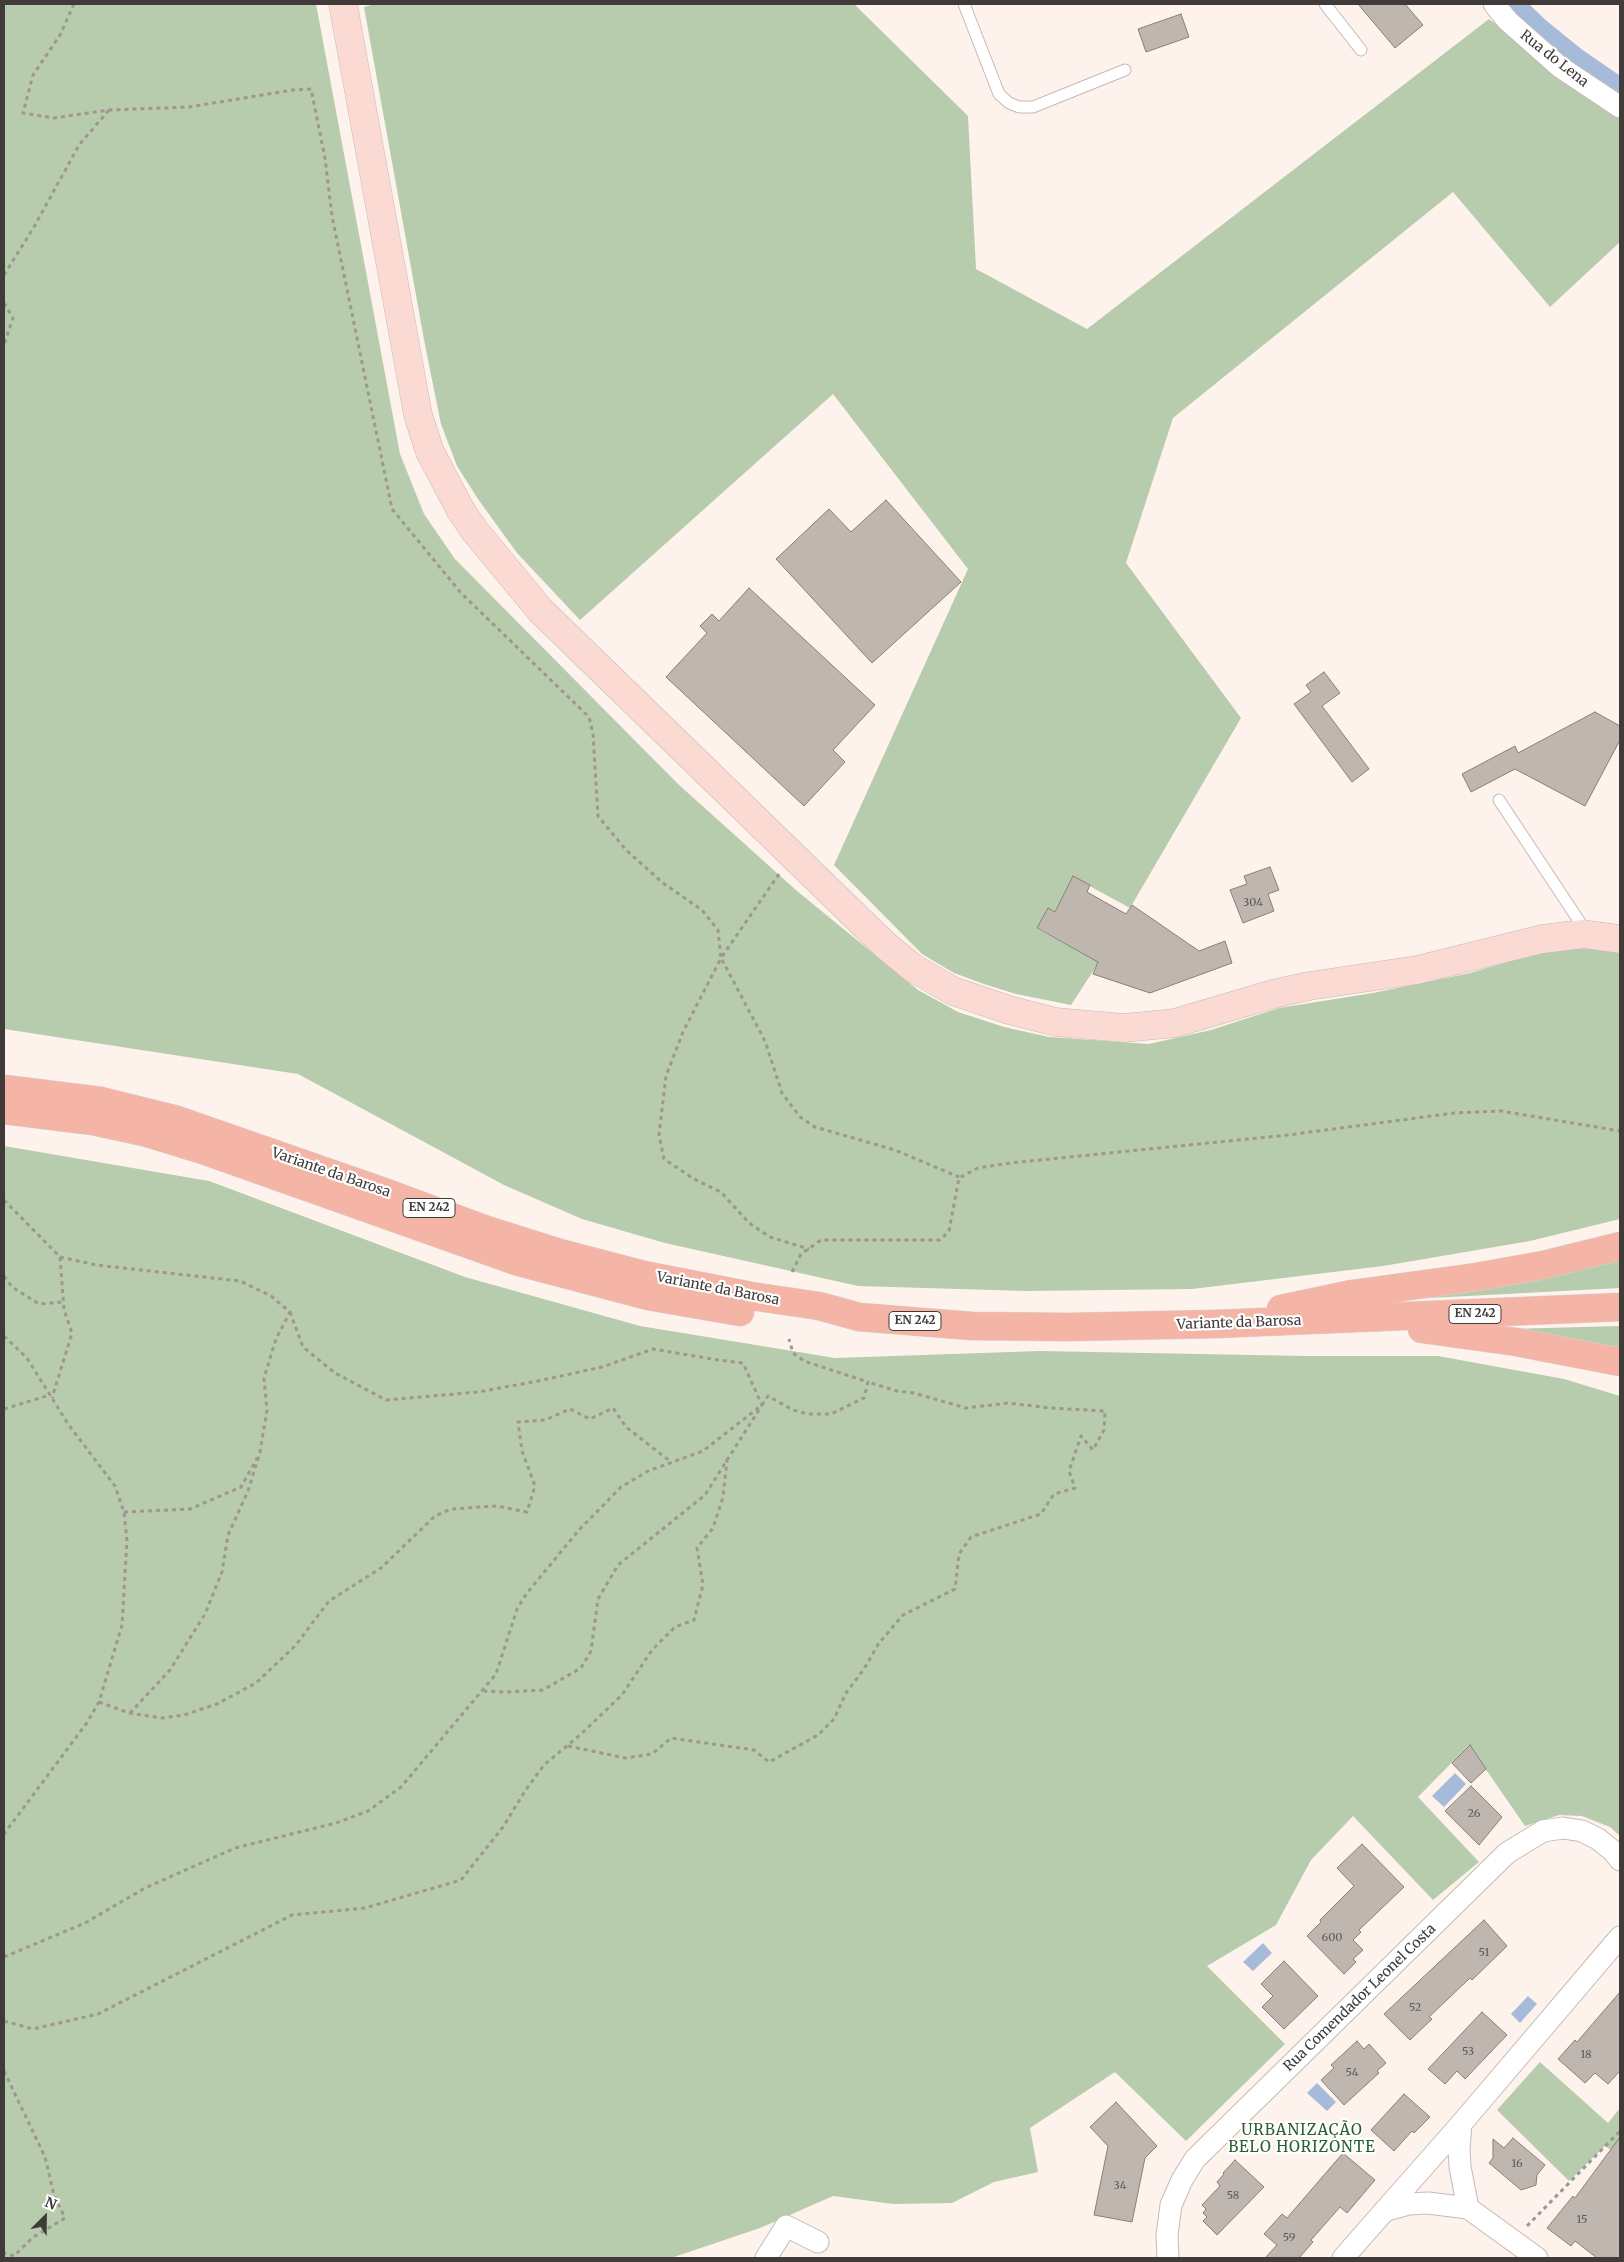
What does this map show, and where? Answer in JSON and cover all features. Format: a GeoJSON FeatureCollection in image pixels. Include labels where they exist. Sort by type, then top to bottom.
{"type":"FeatureCollection","features":[{"type":"Feature","properties":{"kind":"main road"},"geometry":{"type":"LineString","coordinates":[[343,4],[418,415],[430,452],[445,483],[474,530],[540,610],[885,945],[913,968],[939,984],[979,1001],[1009,1010],[1056,1022],[1124,1028],[1175,1023],[1247,1000],[1282,992],[1417,970],[1526,942],[1588,934],[1620,939]]}},
{"type":"Feature","properties":{"kind":"main road","name":"Variante da Barosa"},"geometry":{"type":"LineString","coordinates":[[4,1089],[82,1098],[174,1119],[375,1188],[484,1229],[560,1253],[644,1274],[751,1296],[819,1306],[859,1317]]}},
{"type":"Feature","properties":{"kind":"main road","name":"Variante da Barosa"},"geometry":{"type":"LineString","coordinates":[[4,1110],[93,1121],[153,1134],[206,1151],[485,1251],[621,1290],[688,1304],[783,1318],[820,1321],[859,1317],[972,1326],[1068,1327],[1329,1320],[1620,1307]]}},
{"type":"Feature","properties":{"kind":"main road"},"geometry":{"type":"LineString","coordinates":[[1216,1324],[1352,1294],[1543,1265],[1620,1246]]}},
{"type":"Feature","properties":{"kind":"main road"},"geometry":{"type":"LineString","coordinates":[[1329,1320],[1458,1333],[1524,1343],[1620,1362]]}},
{"type":"Feature","properties":{"kind":"street","name":"Rua do Lena"},"geometry":{"type":"LineString","coordinates":[[1494,4],[1508,22],[1560,67],[1620,107]]}},
{"type":"Feature","properties":{"kind":"street","name":"Rua Comendador Leonel Costa"},"geometry":{"type":"LineString","coordinates":[[1168,2258],[1167,2235],[1171,2205],[1182,2180],[1196,2159],[1507,1853],[1543,1831],[1564,1828],[1582,1831],[1598,1839],[1613,1851],[1620,1860]]}},
{"type":"Feature","properties":{"kind":"street"},"geometry":{"type":"LineString","coordinates":[[1343,2258],[1461,2124],[1620,1937]]}},
{"type":"Feature","properties":{"kind":"street"},"geometry":{"type":"LineString","coordinates":[[1461,2124],[1460,2167],[1468,2208]]}},
{"type":"Feature","properties":{"kind":"street"},"geometry":{"type":"LineString","coordinates":[[1384,2211],[1409,2204],[1428,2203],[1468,2208],[1537,2258]]}},
{"type":"Feature","properties":{"kind":"street"},"geometry":{"type":"LineString","coordinates":[[766,2258],[786,2226],[818,2242]]}},
{"type":"Feature","properties":{"kind":"lane"},"geometry":{"type":"LineString","coordinates":[[964,4],[999,94],[1009,103],[1019,107],[1033,107],[1125,70]]}},
{"type":"Feature","properties":{"kind":"lane"},"geometry":{"type":"LineString","coordinates":[[1325,4],[1361,50]]}},
{"type":"Feature","properties":{"kind":"lane"},"geometry":{"type":"LineString","coordinates":[[1499,800],[1588,934]]}},
{"type":"Feature","properties":{"kind":"path"},"geometry":{"type":"LineString","coordinates":[[74,4],[60,35],[32,75],[24,113],[54,118],[109,110],[190,107],[293,90],[310,89],[325,158],[332,216],[392,509],[461,593],[589,716],[593,734],[598,816],[626,850],[663,884],[702,910],[718,930],[721,958],[765,1042],[782,1092],[800,1117],[815,1128],[895,1150],[959,1178]]}},
{"type":"Feature","properties":{"kind":"path"},"geometry":{"type":"LineString","coordinates":[[4,275],[34,228],[79,146],[109,110]]}},
{"type":"Feature","properties":{"kind":"path"},"geometry":{"type":"LineString","coordinates":[[4,303],[13,318],[4,345]]}},
{"type":"Feature","properties":{"kind":"path"},"geometry":{"type":"LineString","coordinates":[[792,855],[721,958],[683,1032],[666,1076],[659,1135],[664,1159],[694,1179],[721,1192],[749,1223],[770,1237],[809,1249]]}},
{"type":"Feature","properties":{"kind":"path"},"geometry":{"type":"LineString","coordinates":[[792,1272],[801,1254],[821,1240],[940,1240],[949,1231],[953,1199],[959,1178],[978,1168],[1010,1163],[1288,1135],[1454,1113],[1501,1112],[1620,1131]]}},
{"type":"Feature","properties":{"kind":"path"},"geometry":{"type":"LineString","coordinates":[[4,1200],[60,1257],[96,1265],[240,1281],[270,1296],[290,1312],[303,1346],[335,1373],[386,1400],[478,1392],[538,1381],[602,1367],[653,1348],[743,1363],[762,1405]]}},
{"type":"Feature","properties":{"kind":"path"},"geometry":{"type":"LineString","coordinates":[[52,1399],[72,1333],[64,1302],[60,1257]]}},
{"type":"Feature","properties":{"kind":"path"},"geometry":{"type":"LineString","coordinates":[[4,1276],[12,1287],[40,1304],[64,1302]]}},
{"type":"Feature","properties":{"kind":"path"},"geometry":{"type":"LineString","coordinates":[[130,1713],[170,1670],[205,1614],[222,1572],[228,1535],[248,1491],[260,1452],[267,1410],[264,1378],[276,1340],[290,1312]]}},
{"type":"Feature","properties":{"kind":"path"},"geometry":{"type":"LineString","coordinates":[[4,1336],[27,1358],[68,1424],[115,1486],[124,1512],[127,1540],[122,1625],[99,1702],[86,1724],[4,1834]]}},
{"type":"Feature","properties":{"kind":"path"},"geometry":{"type":"LineString","coordinates":[[567,1746],[625,1758],[652,1754],[671,1738],[754,1750],[769,1762],[818,1735],[834,1719],[846,1693],[864,1669],[879,1643],[903,1615],[955,1589],[959,1554],[971,1537],[1041,1514],[1054,1494],[1075,1488],[1069,1471],[1081,1436],[1093,1450],[1104,1430],[1105,1411],[1050,1408],[1008,1403],[966,1408],[914,1392],[897,1391],[804,1361],[793,1353],[789,1339]]}},
{"type":"Feature","properties":{"kind":"path"},"geometry":{"type":"LineString","coordinates":[[484,1691],[543,1690],[581,1668],[591,1651],[598,1599],[618,1565],[705,1495],[768,1396],[793,1410],[808,1414],[831,1414],[864,1398],[868,1382]]}},
{"type":"Feature","properties":{"kind":"path"},"geometry":{"type":"LineString","coordinates":[[4,1409],[50,1394]]}},
{"type":"Feature","properties":{"kind":"path"},"geometry":{"type":"LineString","coordinates":[[4,1957],[85,1923],[145,1888],[234,1848],[336,1823],[368,1811],[401,1787],[484,1691],[496,1674],[517,1609],[579,1530],[621,1488],[648,1471],[703,1451],[762,1405]]}},
{"type":"Feature","properties":{"kind":"path"},"geometry":{"type":"LineString","coordinates":[[99,1702],[130,1713],[162,1718],[184,1715],[217,1704],[256,1683],[295,1646],[329,1601],[381,1568],[435,1516],[451,1509],[498,1506],[527,1512],[536,1486],[522,1452],[518,1422],[545,1420],[570,1409],[590,1419],[613,1408],[626,1427],[672,1462]]}},
{"type":"Feature","properties":{"kind":"path"},"geometry":{"type":"LineString","coordinates":[[124,1512],[190,1509],[241,1487],[260,1452]]}},
{"type":"Feature","properties":{"kind":"path"},"geometry":{"type":"LineString","coordinates":[[4,2021],[33,2029],[98,2014],[292,1915],[365,1908],[461,1880],[502,1827],[544,1765],[622,1695],[652,1650],[676,1627],[694,1620],[703,1585],[697,1548],[713,1528],[723,1497],[727,1460]]}},
{"type":"Feature","properties":{"kind":"path"},"geometry":{"type":"LineString","coordinates":[[4,2071],[45,2157],[54,2195],[65,2218],[32,2238],[14,2256],[4,2254]]}},
{"type":"Feature","properties":{"kind":"path"},"geometry":{"type":"LineString","coordinates":[[1512,2241],[1620,2130]]}},
{"type":"Feature","properties":{"kind":"green space"},"geometry":{"type":"Polygon","coordinates":[[[4,4],[316,4],[400,454],[424,514],[455,559],[678,784],[797,891],[918,990],[958,1012],[1004,1027],[1049,1037],[1149,1044],[1211,1030],[1279,1008],[1373,993],[1470,973],[1541,952],[1584,945],[1613,951],[1620,954],[1620,1219],[1530,1241],[1383,1266],[1192,1289],[1026,1291],[858,1286],[665,1243],[582,1219],[504,1185],[298,1074],[4,1029],[4,4]]]}},
{"type":"Feature","properties":{"kind":"green space"},"geometry":{"type":"Polygon","coordinates":[[[375,4],[854,4],[968,116],[976,269],[1087,329],[1489,19],[1620,118],[1620,242],[1550,307],[1453,192],[1173,418],[1126,563],[1241,718],[1130,908],[1073,877],[1055,912],[1048,908],[1037,929],[1099,962],[1071,1005],[1016,994],[954,973],[922,954],[834,865],[968,569],[833,394],[580,620],[517,553],[478,499],[457,466],[441,424],[364,7],[375,4]]]}},
{"type":"Feature","properties":{"kind":"green space"},"geometry":{"type":"Polygon","coordinates":[[[4,1146],[209,1181],[465,1277],[640,1326],[835,1358],[1040,1351],[1305,1356],[1438,1356],[1564,1379],[1620,1396],[1620,1836],[1610,1827],[1582,1816],[1559,1815],[1525,1826],[1469,1745],[1418,1797],[1479,1862],[1433,1900],[1353,1816],[1311,1860],[1276,1925],[1207,1966],[1285,2044],[1186,2141],[1115,2072],[1030,2128],[1038,2172],[994,2182],[952,2203],[893,2204],[833,2196],[760,2228],[671,2258],[4,2258],[4,1146]]]}},
{"type":"Feature","properties":{"kind":"green space"},"geometry":{"type":"Polygon","coordinates":[[[1620,1254],[1620,1288],[1429,1298],[1428,1291],[1620,1254]]]}},
{"type":"Feature","properties":{"kind":"green space"},"geometry":{"type":"Polygon","coordinates":[[[1620,1326],[1620,1353],[1509,1329],[1620,1326]]]}},
{"type":"Feature","properties":{"kind":"green space"},"geometry":{"type":"Polygon","coordinates":[[[1540,2062],[1608,2123],[1620,2108],[1620,2156],[1605,2146],[1569,2181],[1497,2110],[1540,2062]]]}},
{"type":"Feature","properties":{"kind":"water"},"geometry":{"type":"Polygon","coordinates":[[[1455,1773],[1466,1784],[1444,1807],[1432,1796],[1455,1773]]]}},
{"type":"Feature","properties":{"kind":"water"},"geometry":{"type":"Polygon","coordinates":[[[1263,1943],[1272,1953],[1253,1971],[1243,1962],[1263,1943]]]}},
{"type":"Feature","properties":{"kind":"water"},"geometry":{"type":"Polygon","coordinates":[[[1528,1996],[1537,2004],[1520,2023],[1511,2014],[1528,1996]]]}},
{"type":"Feature","properties":{"kind":"water"},"geometry":{"type":"Polygon","coordinates":[[[1317,2083],[1336,2102],[1327,2111],[1307,2093],[1317,2083]]]}},
{"type":"Feature","properties":{"kind":"building"},"geometry":{"type":"Polygon","coordinates":[[[1358,4],[1405,4],[1423,25],[1395,48],[1358,4]]]}},
{"type":"Feature","properties":{"kind":"building"},"geometry":{"type":"Polygon","coordinates":[[[1181,14],[1189,37],[1146,52],[1138,29],[1181,14]]]}},
{"type":"Feature","properties":{"kind":"building"},"geometry":{"type":"Polygon","coordinates":[[[886,500],[961,582],[872,663],[776,559],[829,509],[851,532],[886,500]]]}},
{"type":"Feature","properties":{"kind":"building"},"geometry":{"type":"Polygon","coordinates":[[[749,588],[875,705],[833,750],[845,762],[804,806],[666,677],[707,633],[700,626],[712,614],[719,621],[749,588]]]}},
{"type":"Feature","properties":{"kind":"building"},"geometry":{"type":"Polygon","coordinates":[[[1324,672],[1340,693],[1322,706],[1369,769],[1352,782],[1294,704],[1311,692],[1306,685],[1324,672]]]}},
{"type":"Feature","properties":{"kind":"building"},"geometry":{"type":"Polygon","coordinates":[[[1595,712],[1620,726],[1620,740],[1585,806],[1515,769],[1471,792],[1462,774],[1515,746],[1518,753],[1595,712]]]}},
{"type":"Feature","properties":{"kind":"building"},"geometry":{"type":"Polygon","coordinates":[[[1270,867],[1279,890],[1268,894],[1274,911],[1243,923],[1230,890],[1247,884],[1244,876],[1270,867]]]}},
{"type":"Feature","properties":{"kind":"building"},"geometry":{"type":"Polygon","coordinates":[[[1073,876],[1090,885],[1087,892],[1126,914],[1132,905],[1199,951],[1225,941],[1232,963],[1150,993],[1093,974],[1098,962],[1037,928],[1048,908],[1055,912],[1073,876]]]}},
{"type":"Feature","properties":{"kind":"building"},"geometry":{"type":"Polygon","coordinates":[[[1470,1745],[1486,1769],[1471,1783],[1452,1763],[1470,1745]]]}},
{"type":"Feature","properties":{"kind":"building"},"geometry":{"type":"Polygon","coordinates":[[[1471,1786],[1502,1817],[1479,1845],[1445,1811],[1471,1786]]]}},
{"type":"Feature","properties":{"kind":"building"},"geometry":{"type":"Polygon","coordinates":[[[1362,1844],[1404,1887],[1359,1930],[1361,1932],[1353,1940],[1363,1950],[1353,1959],[1356,1962],[1344,1974],[1307,1936],[1354,1886],[1337,1868],[1362,1844]]]}},
{"type":"Feature","properties":{"kind":"building"},"geometry":{"type":"Polygon","coordinates":[[[1484,1920],[1507,1946],[1472,1980],[1470,1978],[1429,2017],[1432,2019],[1410,2040],[1384,2014],[1484,1920]]]}},
{"type":"Feature","properties":{"kind":"building"},"geometry":{"type":"Polygon","coordinates":[[[1284,1961],[1318,1996],[1284,2029],[1262,2007],[1273,1996],[1261,1984],[1284,1961]]]}},
{"type":"Feature","properties":{"kind":"building"},"geometry":{"type":"Polygon","coordinates":[[[1620,1992],[1620,2071],[1608,2084],[1595,2073],[1585,2083],[1558,2059],[1575,2040],[1577,2042],[1620,1992]]]}},
{"type":"Feature","properties":{"kind":"building"},"geometry":{"type":"Polygon","coordinates":[[[1482,2012],[1507,2035],[1465,2079],[1457,2071],[1445,2084],[1428,2069],[1482,2012]]]}},
{"type":"Feature","properties":{"kind":"building"},"geometry":{"type":"Polygon","coordinates":[[[1357,2041],[1364,2049],[1369,2044],[1386,2063],[1377,2071],[1379,2073],[1344,2105],[1321,2080],[1334,2068],[1331,2065],[1357,2041]]]}},
{"type":"Feature","properties":{"kind":"building"},"geometry":{"type":"Polygon","coordinates":[[[1404,2094],[1430,2117],[1414,2133],[1412,2131],[1394,2151],[1371,2130],[1404,2094]]]}},
{"type":"Feature","properties":{"kind":"building"},"geometry":{"type":"Polygon","coordinates":[[[1116,2102],[1157,2146],[1145,2158],[1132,2222],[1094,2215],[1108,2146],[1090,2127],[1116,2102]]]}},
{"type":"Feature","properties":{"kind":"building"},"geometry":{"type":"Polygon","coordinates":[[[1620,2137],[1620,2258],[1597,2258],[1575,2241],[1571,2246],[1547,2228],[1573,2196],[1575,2198],[1620,2137]]]}},
{"type":"Feature","properties":{"kind":"building"},"geometry":{"type":"Polygon","coordinates":[[[1513,2138],[1545,2165],[1537,2175],[1536,2185],[1521,2190],[1489,2163],[1493,2158],[1493,2139],[1504,2148],[1513,2138]]]}},
{"type":"Feature","properties":{"kind":"building"},"geometry":{"type":"Polygon","coordinates":[[[1343,2153],[1375,2180],[1347,2213],[1340,2207],[1311,2240],[1313,2242],[1299,2258],[1265,2258],[1277,2245],[1264,2234],[1282,2214],[1287,2218],[1343,2153]]]}},
{"type":"Feature","properties":{"kind":"building"},"geometry":{"type":"Polygon","coordinates":[[[1235,2160],[1264,2187],[1217,2235],[1203,2221],[1207,2217],[1203,2213],[1206,2209],[1202,2205],[1220,2186],[1217,2182],[1235,2160]]]}},
{"type":"Feature","properties":{"kind":"waterway"},"geometry":{"type":"LineString","coordinates":[[1513,4],[1538,28],[1575,58],[1620,89]]}},
{"type":"Feature","properties":{"kind":"district","name":"URBANIZAÇÃO BELO HORIZONTE"},"geometry":{"type":"Point","coordinates":[1302,2140]}}]}
